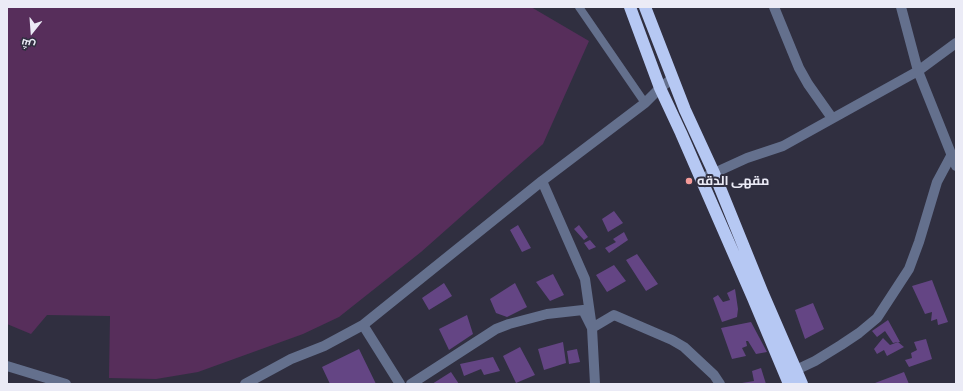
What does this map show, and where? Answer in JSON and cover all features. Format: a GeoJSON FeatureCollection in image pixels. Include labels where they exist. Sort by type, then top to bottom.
{"type":"FeatureCollection","features":[{"type":"Feature","properties":{"kind":"highway"},"geometry":{"type":"LineString","coordinates":[[630,7],[660,88],[750,291],[789,384]]}},
{"type":"Feature","properties":{"kind":"highway"},"geometry":{"type":"LineString","coordinates":[[645,7],[685,110],[714,173],[763,294],[802,384]]}},
{"type":"Feature","properties":{"kind":"street"},"geometry":{"type":"LineString","coordinates":[[774,7],[799,68],[808,84],[832,118]]}},
{"type":"Feature","properties":{"kind":"street"},"geometry":{"type":"LineString","coordinates":[[901,7],[918,71],[956,166]]}},
{"type":"Feature","properties":{"kind":"street"},"geometry":{"type":"LineString","coordinates":[[701,179],[747,158],[783,146],[918,71],[956,43]]}},
{"type":"Feature","properties":{"kind":"street"},"geometry":{"type":"LineString","coordinates":[[245,384],[292,359],[324,346],[363,325],[542,181],[644,103],[673,78]]}},
{"type":"Feature","properties":{"kind":"street"},"geometry":{"type":"LineString","coordinates":[[796,370],[815,361],[841,345],[859,333],[877,318],[909,269],[919,242],[937,182],[952,154]]}},
{"type":"Feature","properties":{"kind":"street"},"geometry":{"type":"LineString","coordinates":[[542,181],[585,279],[592,328],[595,384]]}},
{"type":"Feature","properties":{"kind":"street"},"geometry":{"type":"LineString","coordinates":[[411,384],[496,329],[509,324],[547,314],[583,310],[592,328]]}},
{"type":"Feature","properties":{"kind":"street"},"geometry":{"type":"LineString","coordinates":[[592,328],[614,315],[672,340],[684,347],[714,375],[720,384]]}},
{"type":"Feature","properties":{"kind":"street"},"geometry":{"type":"LineString","coordinates":[[363,325],[400,384]]}},
{"type":"Feature","properties":{"kind":"street"},"geometry":{"type":"LineString","coordinates":[[7,366],[66,384]]}},
{"type":"Feature","properties":{"kind":"lane"},"geometry":{"type":"LineString","coordinates":[[579,7],[644,103]]}},
{"type":"Feature","properties":{"kind":"shaded area"},"geometry":{"type":"Polygon","coordinates":[[[7,7],[531,7],[589,41],[543,144],[421,252],[339,317],[303,334],[198,372],[156,379],[109,378],[110,316],[47,315],[31,334],[7,324],[7,7]]]}},
{"type":"Feature","properties":{"kind":"building"},"geometry":{"type":"Polygon","coordinates":[[[614,211],[623,223],[608,232],[602,219],[614,211]]]}},
{"type":"Feature","properties":{"kind":"building"},"geometry":{"type":"Polygon","coordinates":[[[518,225],[531,248],[522,252],[510,230],[518,225]]]}},
{"type":"Feature","properties":{"kind":"building"},"geometry":{"type":"Polygon","coordinates":[[[579,225],[588,237],[584,240],[574,229],[579,225]]]}},
{"type":"Feature","properties":{"kind":"building"},"geometry":{"type":"Polygon","coordinates":[[[624,232],[628,240],[609,253],[605,248],[616,242],[613,239],[624,232]]]}},
{"type":"Feature","properties":{"kind":"building"},"geometry":{"type":"Polygon","coordinates":[[[590,240],[596,247],[589,250],[584,243],[590,240]]]}},
{"type":"Feature","properties":{"kind":"building"},"geometry":{"type":"Polygon","coordinates":[[[637,254],[658,284],[646,291],[626,260],[637,254]]]}},
{"type":"Feature","properties":{"kind":"building"},"geometry":{"type":"Polygon","coordinates":[[[614,265],[626,281],[607,292],[596,275],[614,265]]]}},
{"type":"Feature","properties":{"kind":"building"},"geometry":{"type":"Polygon","coordinates":[[[553,274],[564,295],[550,301],[536,282],[553,274]]]}},
{"type":"Feature","properties":{"kind":"building"},"geometry":{"type":"Polygon","coordinates":[[[932,280],[948,322],[938,325],[937,319],[931,321],[932,312],[925,314],[912,286],[932,280]]]}},
{"type":"Feature","properties":{"kind":"building"},"geometry":{"type":"Polygon","coordinates":[[[444,283],[452,296],[429,310],[422,298],[444,283]]]}},
{"type":"Feature","properties":{"kind":"building"},"geometry":{"type":"Polygon","coordinates":[[[515,283],[527,307],[507,317],[496,313],[490,299],[515,283]]]}},
{"type":"Feature","properties":{"kind":"building"},"geometry":{"type":"Polygon","coordinates":[[[735,289],[738,309],[737,317],[722,322],[713,298],[718,295],[723,302],[730,300],[727,293],[735,289]]]}},
{"type":"Feature","properties":{"kind":"building"},"geometry":{"type":"Polygon","coordinates":[[[813,303],[824,329],[805,339],[795,310],[813,303]]]}},
{"type":"Feature","properties":{"kind":"building"},"geometry":{"type":"Polygon","coordinates":[[[467,315],[473,334],[449,350],[439,329],[467,315]]]}},
{"type":"Feature","properties":{"kind":"building"},"geometry":{"type":"Polygon","coordinates":[[[888,320],[900,342],[893,343],[885,331],[877,337],[872,331],[888,320]]]}},
{"type":"Feature","properties":{"kind":"building"},"geometry":{"type":"Polygon","coordinates":[[[751,322],[767,352],[756,354],[748,341],[746,341],[747,346],[742,348],[746,356],[732,359],[721,328],[751,322]]]}},
{"type":"Feature","properties":{"kind":"building"},"geometry":{"type":"Polygon","coordinates":[[[883,338],[890,345],[898,342],[904,347],[887,356],[884,350],[877,354],[874,349],[883,338]]]}},
{"type":"Feature","properties":{"kind":"building"},"geometry":{"type":"Polygon","coordinates":[[[926,339],[932,359],[909,367],[905,360],[912,358],[911,353],[917,350],[914,342],[926,339]]]}},
{"type":"Feature","properties":{"kind":"building"},"geometry":{"type":"Polygon","coordinates":[[[563,342],[566,363],[544,370],[538,349],[563,342]]]}},
{"type":"Feature","properties":{"kind":"building"},"geometry":{"type":"Polygon","coordinates":[[[520,347],[535,375],[516,383],[503,356],[520,347]]]}},
{"type":"Feature","properties":{"kind":"building"},"geometry":{"type":"Polygon","coordinates":[[[359,349],[376,384],[330,384],[322,367],[359,349]]]}},
{"type":"Feature","properties":{"kind":"building"},"geometry":{"type":"Polygon","coordinates":[[[577,349],[580,362],[569,364],[567,351],[577,349]]]}},
{"type":"Feature","properties":{"kind":"building"},"geometry":{"type":"Polygon","coordinates":[[[493,357],[500,371],[484,375],[481,369],[464,376],[460,364],[493,357]]]}},
{"type":"Feature","properties":{"kind":"building"},"geometry":{"type":"Polygon","coordinates":[[[761,368],[766,384],[742,383],[754,381],[752,371],[761,368]]]}},
{"type":"Feature","properties":{"kind":"building"},"geometry":{"type":"Polygon","coordinates":[[[451,372],[459,384],[432,384],[451,372]]]}},
{"type":"Feature","properties":{"kind":"building"},"geometry":{"type":"Polygon","coordinates":[[[904,372],[909,384],[875,384],[875,383],[904,372]]]}},
{"type":"Feature","properties":{"kind":"place","name":"مقهى الدقه"},"geometry":{"type":"Point","coordinates":[689,181]}}]}
